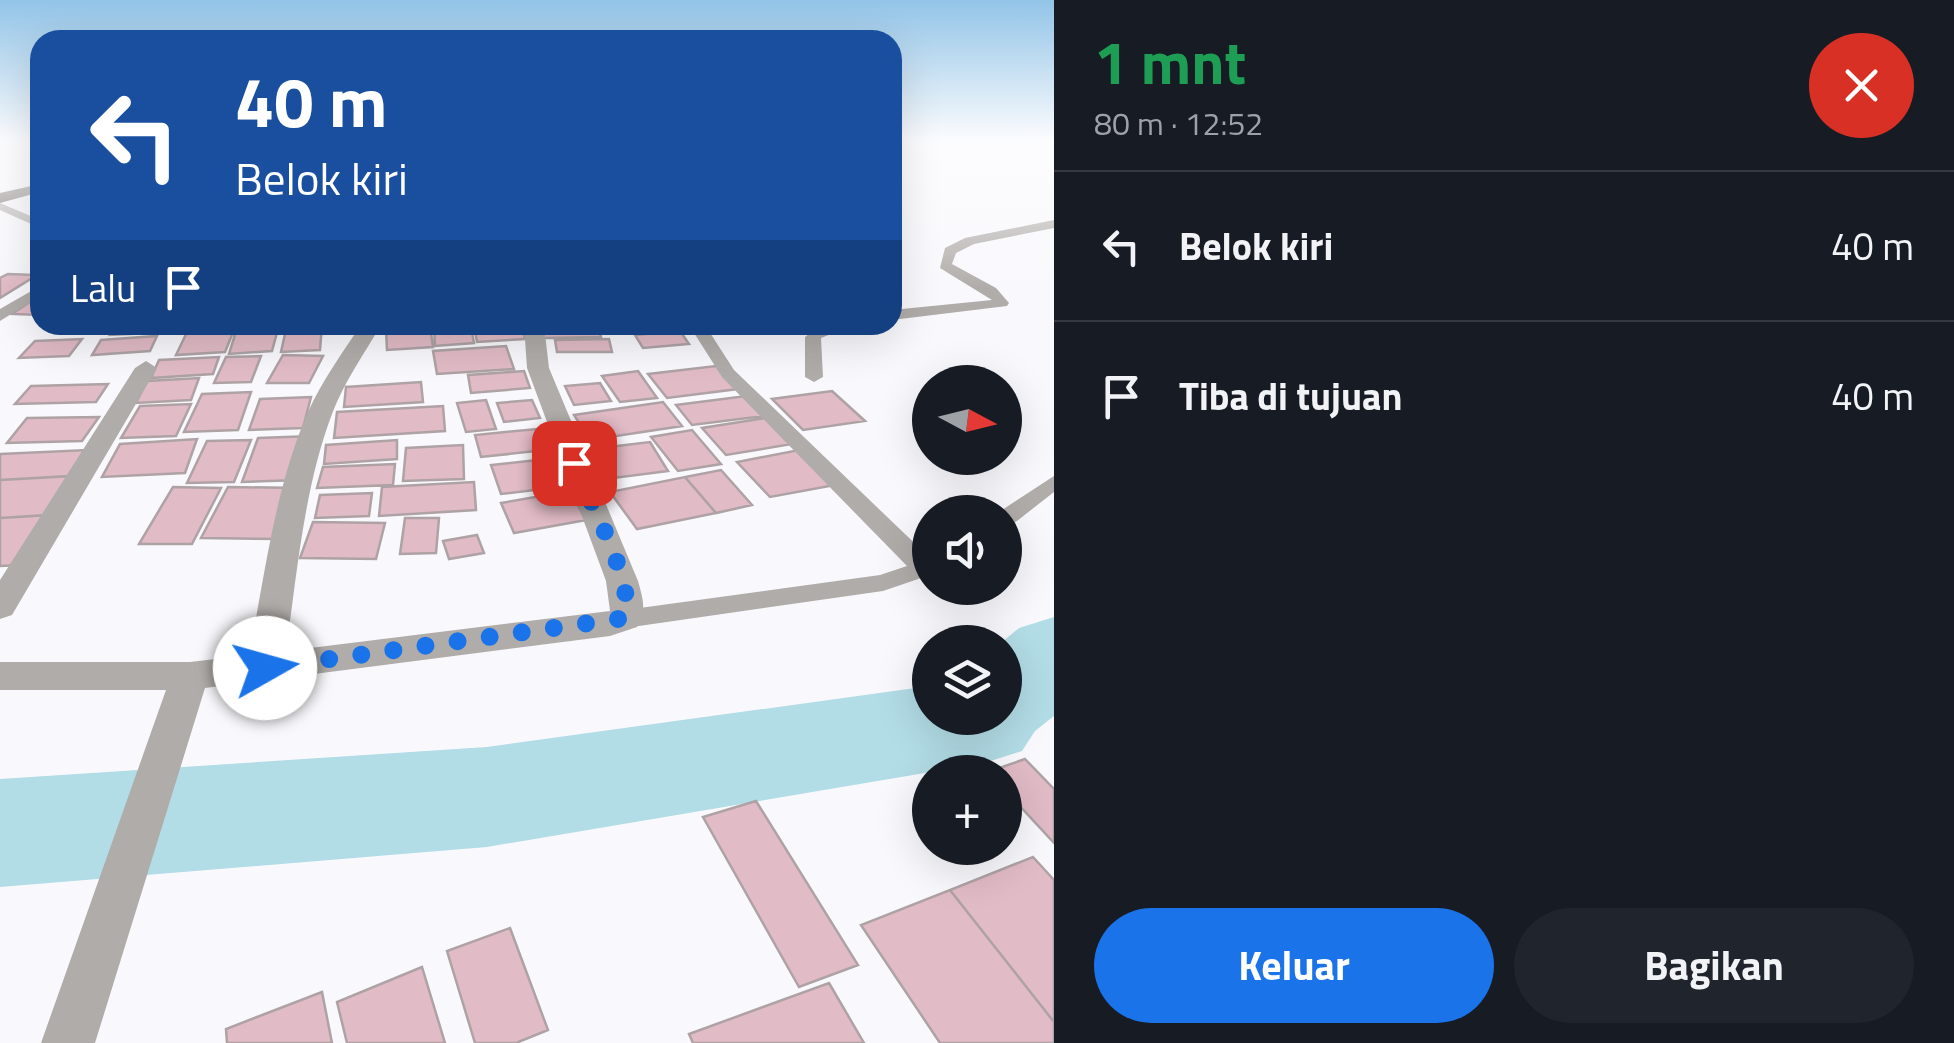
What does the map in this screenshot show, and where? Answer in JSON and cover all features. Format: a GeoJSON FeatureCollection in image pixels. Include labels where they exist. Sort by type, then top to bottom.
{"type":"FeatureCollection","features":[{"type":"Feature","properties":{"kind":"highway"},"geometry":{"type":"LineString","coordinates":[[0,198],[29,191]]}},
{"type":"Feature","properties":{"kind":"street"},"geometry":{"type":"LineString","coordinates":[[265,668],[285,554],[316,424],[345,364],[364,335]]}},
{"type":"Feature","properties":{"kind":"street"},"geometry":{"type":"LineString","coordinates":[[0,676],[184,692],[265,668],[625,618],[628,609],[622,580],[538,368],[535,335]]}},
{"type":"Feature","properties":{"kind":"street"},"geometry":{"type":"LineString","coordinates":[[0,606],[146,368]]}},
{"type":"Feature","properties":{"kind":"street"},"geometry":{"type":"LineString","coordinates":[[68,1043],[184,692]]}},
{"type":"Feature","properties":{"kind":"lane"},"geometry":{"type":"LineString","coordinates":[[0,206],[30,220]]}},
{"type":"Feature","properties":{"kind":"lane"},"geometry":{"type":"LineString","coordinates":[[902,315],[1002,303],[996,294],[956,276],[944,265],[950,252],[970,241],[1054,224]]}},
{"type":"Feature","properties":{"kind":"lane"},"geometry":{"type":"LineString","coordinates":[[0,316],[30,296]]}},
{"type":"Feature","properties":{"kind":"lane"},"geometry":{"type":"LineString","coordinates":[[703,335],[728,374],[912,553]]}},
{"type":"Feature","properties":{"kind":"lane"},"geometry":{"type":"LineString","coordinates":[[814,378],[815,335]]}},
{"type":"Feature","properties":{"kind":"lane"},"geometry":{"type":"LineString","coordinates":[[1022,506],[1054,482]]}},
{"type":"Feature","properties":{"kind":"lane"},"geometry":{"type":"LineString","coordinates":[[625,618],[883,582],[912,573]]}},
{"type":"Feature","properties":{"kind":"building"},"geometry":{"type":"Polygon","coordinates":[[[8,274],[30,275],[30,279],[0,298],[0,278],[8,274]]]}},
{"type":"Feature","properties":{"kind":"building"},"geometry":{"type":"Polygon","coordinates":[[[30,302],[30,315],[12,314],[30,302]]]}},
{"type":"Feature","properties":{"kind":"building"},"geometry":{"type":"Polygon","coordinates":[[[186,335],[232,335],[225,352],[176,355],[186,335]]]}},
{"type":"Feature","properties":{"kind":"building"},"geometry":{"type":"Polygon","coordinates":[[[235,335],[276,335],[272,351],[229,354],[235,335]]]}},
{"type":"Feature","properties":{"kind":"building"},"geometry":{"type":"Polygon","coordinates":[[[285,335],[321,335],[320,350],[281,352],[285,335]]]}},
{"type":"Feature","properties":{"kind":"building"},"geometry":{"type":"Polygon","coordinates":[[[386,335],[431,335],[433,347],[387,350],[386,335]]]}},
{"type":"Feature","properties":{"kind":"building"},"geometry":{"type":"Polygon","coordinates":[[[434,335],[473,335],[474,343],[435,346],[434,335]]]}},
{"type":"Feature","properties":{"kind":"building"},"geometry":{"type":"Polygon","coordinates":[[[476,335],[524,335],[525,339],[477,342],[476,335]]]}},
{"type":"Feature","properties":{"kind":"building"},"geometry":{"type":"Polygon","coordinates":[[[543,335],[601,337],[543,338],[543,335]]]}},
{"type":"Feature","properties":{"kind":"building"},"geometry":{"type":"Polygon","coordinates":[[[635,335],[683,335],[689,344],[643,348],[635,335]]]}},
{"type":"Feature","properties":{"kind":"building"},"geometry":{"type":"Polygon","coordinates":[[[157,336],[150,351],[92,355],[101,340],[157,336]]]}},
{"type":"Feature","properties":{"kind":"building"},"geometry":{"type":"Polygon","coordinates":[[[82,339],[69,356],[19,358],[35,341],[82,339]]]}},
{"type":"Feature","properties":{"kind":"building"},"geometry":{"type":"Polygon","coordinates":[[[609,339],[612,352],[557,352],[555,340],[609,339]]]}},
{"type":"Feature","properties":{"kind":"building"},"geometry":{"type":"Polygon","coordinates":[[[506,346],[514,369],[437,374],[433,351],[506,346]]]}},
{"type":"Feature","properties":{"kind":"building"},"geometry":{"type":"Polygon","coordinates":[[[283,355],[323,356],[309,383],[267,383],[283,355]]]}},
{"type":"Feature","properties":{"kind":"building"},"geometry":{"type":"Polygon","coordinates":[[[261,356],[251,382],[214,383],[226,357],[261,356]]]}},
{"type":"Feature","properties":{"kind":"building"},"geometry":{"type":"Polygon","coordinates":[[[219,357],[213,374],[151,378],[159,360],[219,357]]]}},
{"type":"Feature","properties":{"kind":"building"},"geometry":{"type":"Polygon","coordinates":[[[716,366],[738,389],[667,398],[648,374],[716,366]]]}},
{"type":"Feature","properties":{"kind":"building"},"geometry":{"type":"Polygon","coordinates":[[[524,371],[530,388],[471,393],[468,375],[524,371]]]}},
{"type":"Feature","properties":{"kind":"building"},"geometry":{"type":"Polygon","coordinates":[[[638,371],[657,398],[620,402],[602,376],[638,371]]]}},
{"type":"Feature","properties":{"kind":"building"},"geometry":{"type":"Polygon","coordinates":[[[199,378],[191,400],[136,403],[147,381],[199,378]]]}},
{"type":"Feature","properties":{"kind":"building"},"geometry":{"type":"Polygon","coordinates":[[[421,382],[423,402],[344,407],[346,387],[421,382]]]}},
{"type":"Feature","properties":{"kind":"building"},"geometry":{"type":"Polygon","coordinates":[[[600,383],[611,401],[574,405],[565,386],[600,383]]]}},
{"type":"Feature","properties":{"kind":"building"},"geometry":{"type":"Polygon","coordinates":[[[108,384],[96,402],[15,404],[31,386],[108,384]]]}},
{"type":"Feature","properties":{"kind":"building"},"geometry":{"type":"Polygon","coordinates":[[[832,391],[865,421],[803,430],[772,399],[832,391]]]}},
{"type":"Feature","properties":{"kind":"building"},"geometry":{"type":"Polygon","coordinates":[[[251,392],[238,430],[184,432],[202,394],[251,392]]]}},
{"type":"Feature","properties":{"kind":"building"},"geometry":{"type":"Polygon","coordinates":[[[746,396],[764,416],[692,425],[676,405],[746,396]]]}},
{"type":"Feature","properties":{"kind":"building"},"geometry":{"type":"Polygon","coordinates":[[[311,397],[303,428],[249,430],[260,399],[311,397]]]}},
{"type":"Feature","properties":{"kind":"building"},"geometry":{"type":"Polygon","coordinates":[[[486,400],[496,429],[466,432],[457,403],[486,400]]]}},
{"type":"Feature","properties":{"kind":"building"},"geometry":{"type":"Polygon","coordinates":[[[532,400],[540,418],[504,422],[497,403],[532,400]]]}},
{"type":"Feature","properties":{"kind":"building"},"geometry":{"type":"Polygon","coordinates":[[[663,402],[682,426],[590,440],[574,415],[663,402]]]}},
{"type":"Feature","properties":{"kind":"building"},"geometry":{"type":"Polygon","coordinates":[[[191,404],[176,436],[121,438],[140,406],[191,404]]]}},
{"type":"Feature","properties":{"kind":"building"},"geometry":{"type":"Polygon","coordinates":[[[443,406],[445,431],[334,438],[337,412],[443,406]]]}},
{"type":"Feature","properties":{"kind":"building"},"geometry":{"type":"Polygon","coordinates":[[[99,417],[82,441],[7,443],[27,418],[99,417]]]}},
{"type":"Feature","properties":{"kind":"building"},"geometry":{"type":"Polygon","coordinates":[[[765,418],[792,444],[726,455],[702,428],[765,418]]]}},
{"type":"Feature","properties":{"kind":"building"},"geometry":{"type":"Polygon","coordinates":[[[537,429],[546,450],[481,457],[475,435],[537,429]]]}},
{"type":"Feature","properties":{"kind":"building"},"geometry":{"type":"Polygon","coordinates":[[[692,430],[721,464],[678,471],[651,437],[692,430]]]}},
{"type":"Feature","properties":{"kind":"building"},"geometry":{"type":"Polygon","coordinates":[[[312,436],[300,480],[242,482],[258,438],[312,436]]]}},
{"type":"Feature","properties":{"kind":"building"},"geometry":{"type":"Polygon","coordinates":[[[197,439],[185,473],[102,477],[120,444],[197,439]]]}},
{"type":"Feature","properties":{"kind":"building"},"geometry":{"type":"Polygon","coordinates":[[[251,440],[234,482],[187,483],[207,441],[251,440]]]}},
{"type":"Feature","properties":{"kind":"building"},"geometry":{"type":"Polygon","coordinates":[[[397,440],[397,459],[324,464],[326,445],[397,440]]]}},
{"type":"Feature","properties":{"kind":"building"},"geometry":{"type":"Polygon","coordinates":[[[650,442],[668,471],[598,480],[583,450],[650,442]]]}},
{"type":"Feature","properties":{"kind":"building"},"geometry":{"type":"Polygon","coordinates":[[[463,445],[464,479],[403,481],[406,448],[463,445]]]}},
{"type":"Feature","properties":{"kind":"building"},"geometry":{"type":"Polygon","coordinates":[[[87,450],[72,476],[0,480],[0,454],[87,450]]]}},
{"type":"Feature","properties":{"kind":"building"},"geometry":{"type":"Polygon","coordinates":[[[799,450],[835,485],[770,497],[737,462],[799,450]]]}},
{"type":"Feature","properties":{"kind":"building"},"geometry":{"type":"Polygon","coordinates":[[[564,457],[576,485],[501,494],[491,465],[564,457]]]}},
{"type":"Feature","properties":{"kind":"building"},"geometry":{"type":"Polygon","coordinates":[[[395,464],[393,485],[317,488],[323,467],[395,464]]]}},
{"type":"Feature","properties":{"kind":"building"},"geometry":{"type":"Polygon","coordinates":[[[721,470],[752,505],[716,513],[685,477],[721,470]]]}},
{"type":"Feature","properties":{"kind":"building"},"geometry":{"type":"Polygon","coordinates":[[[72,476],[49,515],[0,518],[0,480],[72,476]]]}},
{"type":"Feature","properties":{"kind":"building"},"geometry":{"type":"Polygon","coordinates":[[[685,477],[716,513],[637,529],[610,492],[685,477]]]}},
{"type":"Feature","properties":{"kind":"building"},"geometry":{"type":"Polygon","coordinates":[[[474,482],[476,510],[379,516],[382,487],[474,482]]]}},
{"type":"Feature","properties":{"kind":"building"},"geometry":{"type":"Polygon","coordinates":[[[173,487],[221,488],[192,544],[139,544],[173,487]]]}},
{"type":"Feature","properties":{"kind":"building"},"geometry":{"type":"Polygon","coordinates":[[[228,487],[300,488],[279,539],[201,538],[228,487]]]}},
{"type":"Feature","properties":{"kind":"building"},"geometry":{"type":"Polygon","coordinates":[[[570,491],[586,520],[514,533],[501,503],[570,491]]]}},
{"type":"Feature","properties":{"kind":"building"},"geometry":{"type":"Polygon","coordinates":[[[372,493],[369,516],[315,518],[320,495],[372,493]]]}},
{"type":"Feature","properties":{"kind":"building"},"geometry":{"type":"Polygon","coordinates":[[[49,515],[21,565],[0,566],[0,518],[49,515]]]}},
{"type":"Feature","properties":{"kind":"building"},"geometry":{"type":"Polygon","coordinates":[[[405,518],[439,518],[436,553],[400,554],[405,518]]]}},
{"type":"Feature","properties":{"kind":"building"},"geometry":{"type":"Polygon","coordinates":[[[313,522],[385,523],[376,559],[300,558],[313,522]]]}},
{"type":"Feature","properties":{"kind":"building"},"geometry":{"type":"Polygon","coordinates":[[[477,535],[484,553],[449,559],[443,541],[477,535]]]}},
{"type":"Feature","properties":{"kind":"building"},"geometry":{"type":"Polygon","coordinates":[[[1022,760],[1054,789],[1054,843],[1022,808],[1022,760]]]}},
{"type":"Feature","properties":{"kind":"building"},"geometry":{"type":"Polygon","coordinates":[[[756,801],[858,965],[799,987],[703,817],[756,801]]]}},
{"type":"Feature","properties":{"kind":"building"},"geometry":{"type":"Polygon","coordinates":[[[1033,857],[1054,880],[1054,1022],[950,890],[1022,865],[1033,857]]]}},
{"type":"Feature","properties":{"kind":"building"},"geometry":{"type":"Polygon","coordinates":[[[950,890],[1054,1022],[1054,1043],[940,1043],[861,925],[950,890]]]}},
{"type":"Feature","properties":{"kind":"building"},"geometry":{"type":"Polygon","coordinates":[[[510,928],[548,1030],[516,1043],[475,1043],[447,951],[510,928]]]}},
{"type":"Feature","properties":{"kind":"building"},"geometry":{"type":"Polygon","coordinates":[[[422,967],[445,1043],[347,1043],[337,1002],[422,967]]]}},
{"type":"Feature","properties":{"kind":"building"},"geometry":{"type":"Polygon","coordinates":[[[829,983],[864,1043],[693,1043],[689,1034],[829,983]]]}},
{"type":"Feature","properties":{"kind":"building"},"geometry":{"type":"Polygon","coordinates":[[[322,992],[332,1043],[227,1043],[226,1029],[322,992]]]}},
{"type":"Feature","properties":{"kind":"waterway"},"geometry":{"type":"LineString","coordinates":[[1022,684],[1054,653]]}},
{"type":"Feature","properties":{"kind":"waterway"},"geometry":{"type":"LineString","coordinates":[[0,833],[487,797],[912,732]]}},
{"type":"Feature","properties":{"kind":"route"},"geometry":{"type":"LineString","coordinates":[[265,668],[610,624],[625,618],[628,609],[622,580],[574,463]]}}]}
